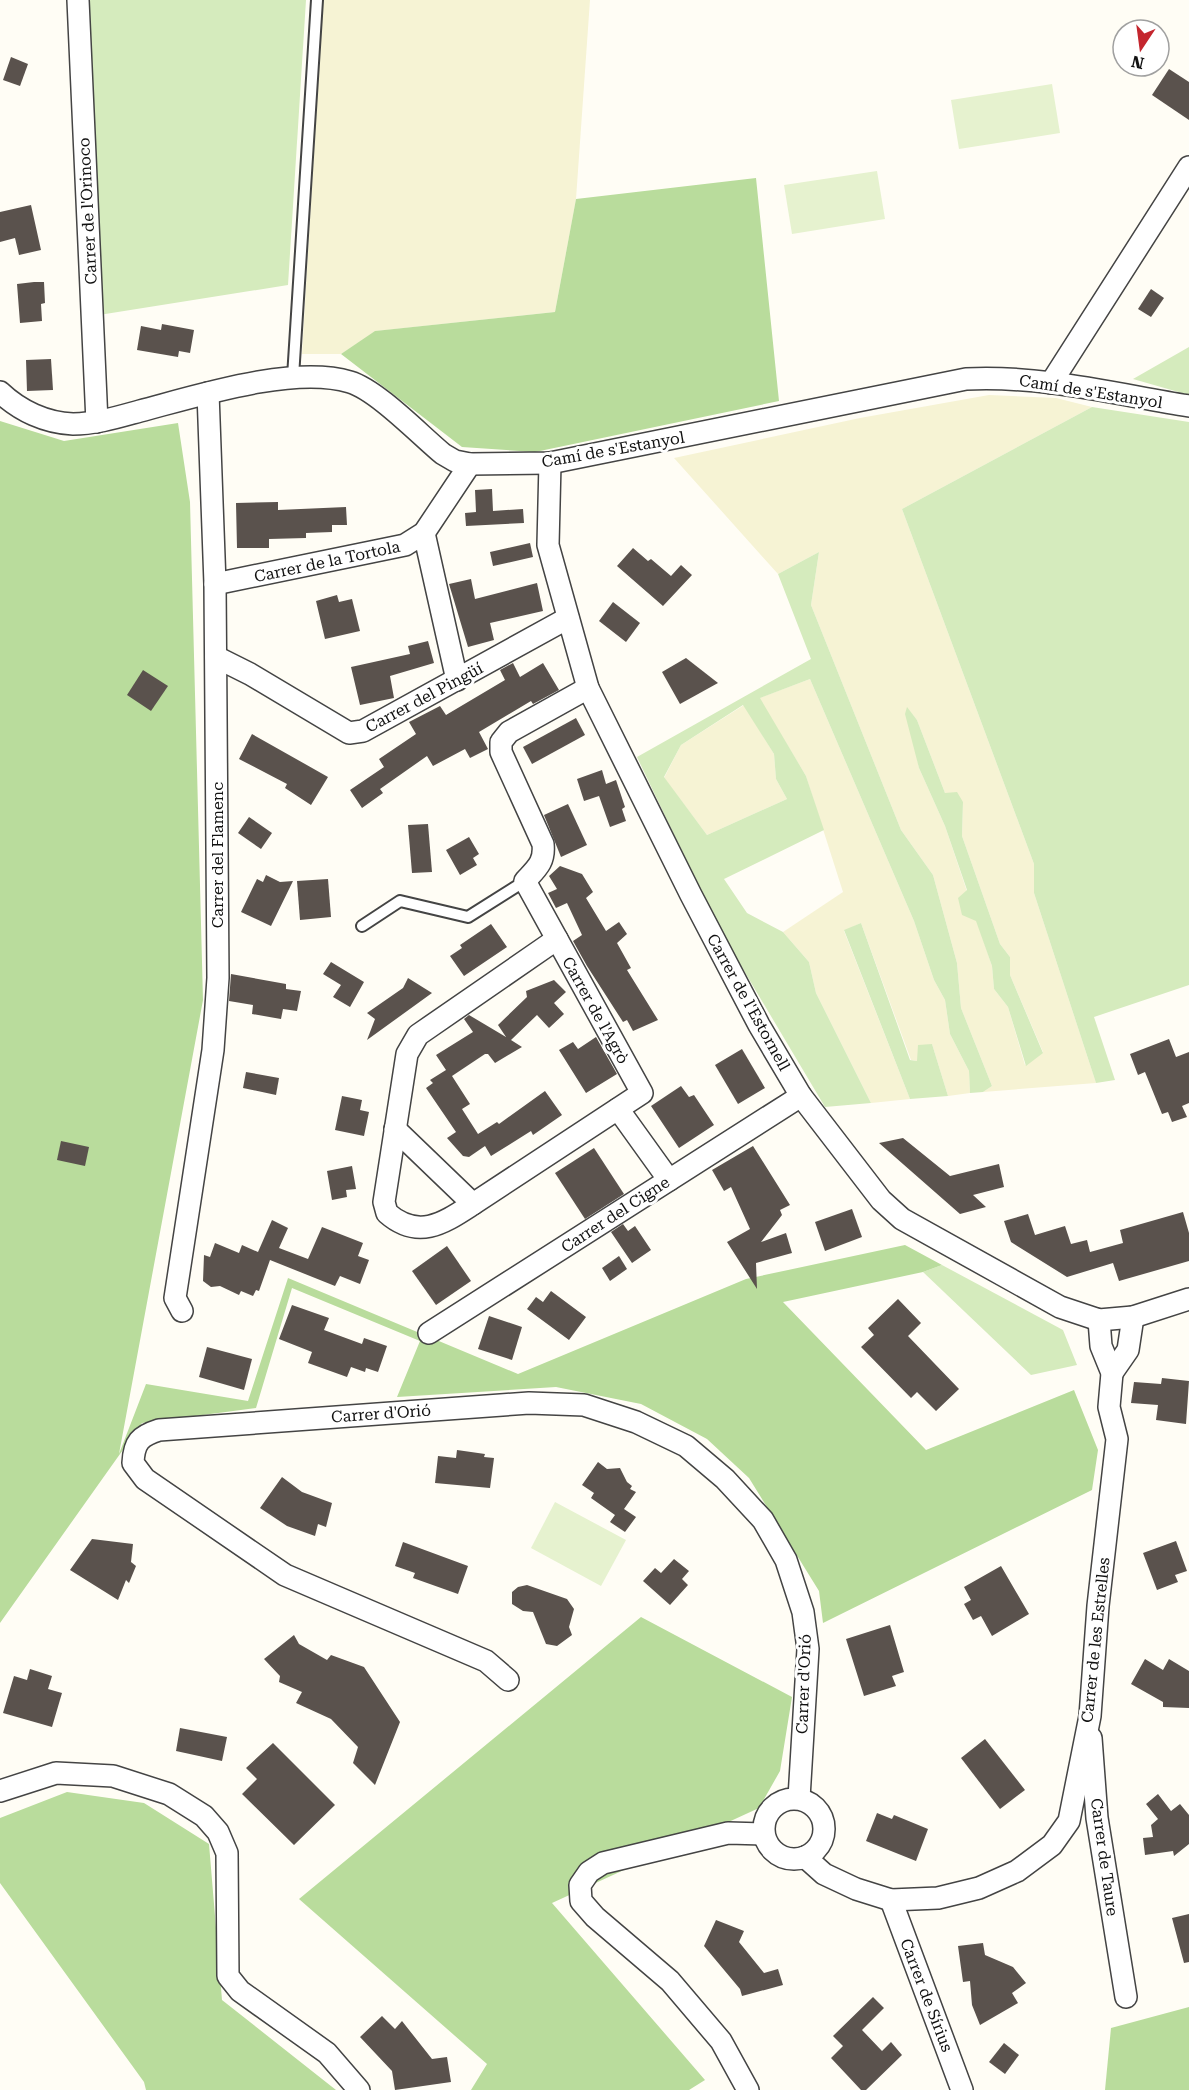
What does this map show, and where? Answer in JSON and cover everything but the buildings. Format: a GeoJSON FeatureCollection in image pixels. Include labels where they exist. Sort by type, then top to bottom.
{"type":"FeatureCollection","features":[{"type":"Feature","properties":{"kind":"street","name":"Carrer de l'Orinoco"},"geometry":{"type":"LineString","coordinates":[[78,0],[97,422]]}},
{"type":"Feature","properties":{"kind":"street"},"geometry":{"type":"LineString","coordinates":[[1051,383],[1189,167]]}},
{"type":"Feature","properties":{"kind":"street","name":"Camí de s'Estanyol"},"geometry":{"type":"LineString","coordinates":[[0,392],[16,406],[47,420],[75,424],[97,422],[208,393],[293,377],[336,379],[366,389],[443,454],[455,461],[470,464],[550,463],[966,379],[1009,378],[1051,383],[1189,406]]}},
{"type":"Feature","properties":{"kind":"street","name":"Carrer del Flamenc"},"geometry":{"type":"LineString","coordinates":[[182,1311],[175,1298],[213,1050],[218,978],[215,584],[208,393]]}},
{"type":"Feature","properties":{"kind":"street","name":"Carrer de l'Estornell"},"geometry":{"type":"LineString","coordinates":[[550,463],[548,545],[588,688],[759,1025],[801,1096],[881,1200],[902,1219],[1060,1307],[1099,1320],[1133,1317],[1189,1299]]}},
{"type":"Feature","properties":{"kind":"street","name":"Carrer de la Tortola"},"geometry":{"type":"LineString","coordinates":[[215,584],[405,545],[424,533],[470,464]]}},
{"type":"Feature","properties":{"kind":"street"},"geometry":{"type":"LineString","coordinates":[[424,533],[457,680]]}},
{"type":"Feature","properties":{"kind":"street","name":"Carrer del Pingüí"},"geometry":{"type":"LineString","coordinates":[[216,657],[250,674],[350,733],[363,731],[567,618]]}},
{"type":"Feature","properties":{"kind":"street"},"geometry":{"type":"LineString","coordinates":[[525,880],[541,864],[544,855],[543,844],[501,752],[501,742],[508,732],[588,688]]}},
{"type":"Feature","properties":{"kind":"street","name":"Carrer de l'Agrò"},"geometry":{"type":"LineString","coordinates":[[395,1129],[384,1202],[387,1213],[395,1220],[406,1224],[438,1226],[642,1093],[525,880]]}},
{"type":"Feature","properties":{"kind":"street"},"geometry":{"type":"LineString","coordinates":[[473,1204],[395,1129],[410,1045],[418,1035],[556,939]]}},
{"type":"Feature","properties":{"kind":"street","name":"Carrer del Cigne"},"geometry":{"type":"LineString","coordinates":[[429,1333],[801,1096]]}},
{"type":"Feature","properties":{"kind":"street"},"geometry":{"type":"LineString","coordinates":[[618,1109],[669,1180]]}},
{"type":"Feature","properties":{"kind":"street","name":"Carrer de les Estrelles"},"geometry":{"type":"LineString","coordinates":[[1112,1373],[1128,1350],[1133,1317]]}},
{"type":"Feature","properties":{"kind":"street","name":"Carrer de les Estrelles"},"geometry":{"type":"LineString","coordinates":[[805,1857],[824,1874],[856,1889],[891,1900],[938,1898],[979,1888],[1017,1871],[1052,1845],[1069,1821],[1090,1716],[1098,1606],[1117,1439],[1109,1407],[1112,1373],[1101,1346],[1099,1320]]}},
{"type":"Feature","properties":{"kind":"street","name":"Carrer d'Orió"},"geometry":{"type":"LineString","coordinates":[[508,1680],[486,1660],[285,1575],[145,1479],[133,1463],[134,1447],[142,1435],[159,1430],[529,1402],[584,1405],[636,1422],[687,1446],[725,1479],[763,1520],[786,1560],[803,1612],[808,1649],[799,1798]]}},
{"type":"Feature","properties":{"kind":"street","name":"Carrer de Taure"},"geometry":{"type":"LineString","coordinates":[[1090,1716],[1097,1818],[1126,1997]]}},
{"type":"Feature","properties":{"kind":"street"},"geometry":{"type":"LineString","coordinates":[[0,1791],[56,1773],[112,1776],[169,1794],[204,1815],[218,1832],[227,1854],[228,1976],[240,1991],[327,2053],[359,2090]]}},
{"type":"Feature","properties":{"kind":"street"},"geometry":{"type":"LineString","coordinates":[[789,1798],[799,1798],[816,1807],[824,1825],[820,1844],[805,1857],[796,1859],[779,1855],[772,1850],[764,1834],[766,1815],[772,1807],[789,1798]]}},
{"type":"Feature","properties":{"kind":"street"},"geometry":{"type":"LineString","coordinates":[[748,2090],[721,2041],[670,1981],[595,1917],[581,1901],[580,1885],[589,1872],[603,1863],[728,1833],[764,1834]]}},
{"type":"Feature","properties":{"kind":"street","name":"Carrer de Sírius"},"geometry":{"type":"LineString","coordinates":[[891,1900],[963,2090]]}},
{"type":"Feature","properties":{"kind":"lane"},"geometry":{"type":"LineString","coordinates":[[293,377],[317,0]]}},
{"type":"Feature","properties":{"kind":"lane"},"geometry":{"type":"LineString","coordinates":[[362,926],[400,901],[468,916],[525,880]]}},
{"type":"Feature","properties":{"kind":"shaded area"},"geometry":{"type":"Polygon","coordinates":[[[323,0],[590,0],[576,199],[555,312],[376,331],[341,354],[302,354],[323,0]]]}},
{"type":"Feature","properties":{"kind":"shaded area"},"geometry":{"type":"Polygon","coordinates":[[[989,395],[1056,398],[1092,407],[902,509],[1034,864],[1034,893],[1096,1083],[983,1092],[992,1086],[961,1008],[957,963],[933,875],[901,830],[811,605],[819,552],[778,574],[674,458],[860,418],[989,395]],[[907,708],[919,768],[945,826],[992,966],[994,989],[1008,1007],[1025,1065],[1043,1052],[1010,975],[1010,957],[1000,944],[962,836],[963,802],[945,793],[917,720],[907,708]]]}},
{"type":"Feature","properties":{"kind":"shaded area"},"geometry":{"type":"Polygon","coordinates":[[[810,679],[914,921],[934,980],[945,1000],[950,1034],[969,1071],[970,1093],[948,1096],[932,1044],[917,1061],[911,1060],[861,923],[844,931],[910,1099],[871,1103],[816,993],[809,962],[783,932],[843,892],[806,776],[759,698],[810,679]]]}},
{"type":"Feature","properties":{"kind":"shaded area"},"geometry":{"type":"Polygon","coordinates":[[[744,705],[774,754],[776,779],[787,799],[707,835],[664,778],[681,745],[744,705]]]}},
{"type":"Feature","properties":{"kind":"green space"},"geometry":{"type":"Polygon","coordinates":[[[89,0],[306,0],[288,285],[99,315],[89,0]]]}},
{"type":"Feature","properties":{"kind":"green space"},"geometry":{"type":"Polygon","coordinates":[[[1052,84],[1060,133],[959,149],[951,100],[1052,84]]]}},
{"type":"Feature","properties":{"kind":"green space"},"geometry":{"type":"Polygon","coordinates":[[[877,171],[885,219],[792,234],[784,185],[877,171]]]}},
{"type":"Feature","properties":{"kind":"green space"},"geometry":{"type":"Polygon","coordinates":[[[756,178],[779,401],[535,452],[462,447],[341,354],[375,331],[555,312],[576,199],[756,178]]]}},
{"type":"Feature","properties":{"kind":"green space"},"geometry":{"type":"Polygon","coordinates":[[[1189,347],[1189,395],[1133,379],[1189,347]]]}},
{"type":"Feature","properties":{"kind":"green space"},"geometry":{"type":"Polygon","coordinates":[[[1092,407],[1189,422],[1189,985],[1094,1017],[1115,1080],[1096,1083],[1034,893],[1034,864],[902,509],[1092,407]]]}},
{"type":"Feature","properties":{"kind":"green space"},"geometry":{"type":"Polygon","coordinates":[[[0,421],[64,441],[178,423],[190,502],[203,1000],[119,1454],[146,1384],[248,1401],[288,1278],[518,1374],[746,1279],[905,1245],[942,1265],[923,1272],[783,1302],[926,1450],[1074,1390],[1098,1450],[1092,1490],[823,1623],[819,1591],[749,1478],[707,1439],[641,1404],[556,1387],[397,1397],[420,1341],[292,1288],[256,1408],[142,1423],[0,1623],[0,421]]]}},
{"type":"Feature","properties":{"kind":"green space"},"geometry":{"type":"Polygon","coordinates":[[[819,552],[811,605],[901,830],[933,875],[957,963],[961,1008],[992,1086],[983,1092],[970,1093],[969,1071],[950,1034],[945,1000],[934,980],[914,921],[810,679],[760,698],[806,776],[824,830],[724,879],[747,913],[783,932],[809,962],[816,993],[871,1103],[825,1107],[718,927],[637,757],[811,659],[778,574],[819,552]],[[743,705],[681,745],[664,777],[707,835],[787,799],[776,779],[774,754],[743,705]]]}},
{"type":"Feature","properties":{"kind":"green space"},"geometry":{"type":"Polygon","coordinates":[[[907,707],[917,720],[945,793],[957,792],[963,802],[962,836],[1000,944],[1010,957],[1010,975],[1043,1053],[1026,1066],[1008,1007],[994,989],[992,966],[976,921],[962,915],[958,898],[967,890],[945,826],[919,768],[905,714],[907,707]]]}},
{"type":"Feature","properties":{"kind":"green space"},"geometry":{"type":"Polygon","coordinates":[[[861,923],[910,1060],[917,1061],[918,1045],[932,1044],[948,1096],[910,1099],[844,930],[861,923]]]}},
{"type":"Feature","properties":{"kind":"green space"},"geometry":{"type":"Polygon","coordinates":[[[942,1265],[1063,1330],[1077,1365],[1031,1375],[923,1272],[942,1265]]]}},
{"type":"Feature","properties":{"kind":"green space"},"geometry":{"type":"Polygon","coordinates":[[[555,1502],[626,1540],[601,1586],[531,1548],[555,1502]]]}},
{"type":"Feature","properties":{"kind":"green space"},"geometry":{"type":"Polygon","coordinates":[[[641,1617],[792,1697],[780,1771],[759,1808],[552,1903],[705,2080],[689,2090],[471,2090],[487,2064],[299,1899],[641,1617]]]}},
{"type":"Feature","properties":{"kind":"green space"},"geometry":{"type":"Polygon","coordinates":[[[67,1792],[144,1803],[209,1844],[222,2000],[336,2090],[146,2090],[144,2082],[0,1883],[0,1818],[67,1792]]]}},
{"type":"Feature","properties":{"kind":"green space"},"geometry":{"type":"Polygon","coordinates":[[[1189,2007],[1189,2090],[1105,2090],[1111,2028],[1189,2007]]]}}]}
